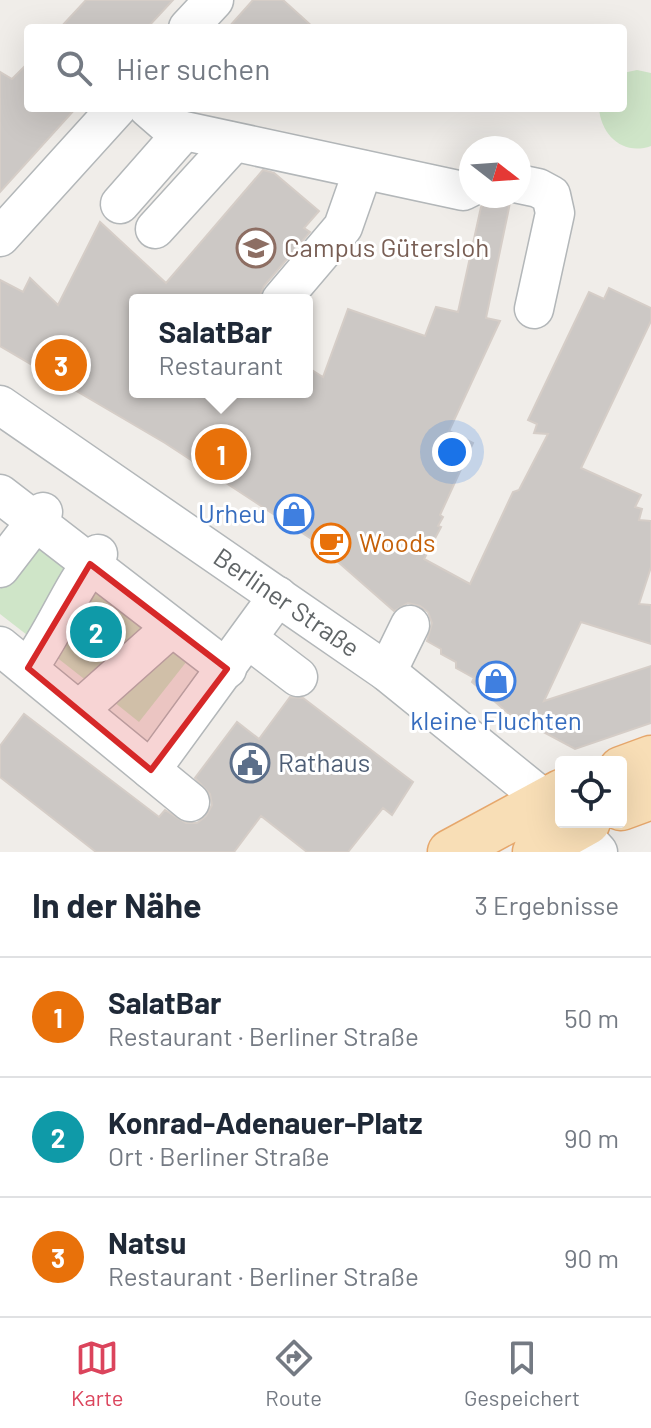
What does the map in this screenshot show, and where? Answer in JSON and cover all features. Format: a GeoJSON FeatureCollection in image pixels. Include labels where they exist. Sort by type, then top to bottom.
{"type":"FeatureCollection","features":[{"type":"Feature","properties":{"kind":"main road"},"geometry":{"type":"LineString","coordinates":[[627,767],[651,758]]}},
{"type":"Feature","properties":{"kind":"main road"},"geometry":{"type":"LineString","coordinates":[[627,806],[651,797]]}},
{"type":"Feature","properties":{"kind":"main road"},"geometry":{"type":"LineString","coordinates":[[450,852],[555,822]]}},
{"type":"Feature","properties":{"kind":"main road"},"geometry":{"type":"LineString","coordinates":[[535,852],[560,828]]}},
{"type":"Feature","properties":{"kind":"street"},"geometry":{"type":"LineString","coordinates":[[192,24],[214,0]]}},
{"type":"Feature","properties":{"kind":"street"},"geometry":{"type":"LineString","coordinates":[[0,237],[113,112]]}},
{"type":"Feature","properties":{"kind":"street"},"geometry":{"type":"LineString","coordinates":[[153,112],[171,128],[459,190]]}},
{"type":"Feature","properties":{"kind":"street"},"geometry":{"type":"LineString","coordinates":[[120,204],[178,138],[180,130]]}},
{"type":"Feature","properties":{"kind":"street"},"geometry":{"type":"LineString","coordinates":[[155,229],[227,150],[229,141]]}},
{"type":"Feature","properties":{"kind":"street"},"geometry":{"type":"LineString","coordinates":[[286,294],[343,227],[363,170]]}},
{"type":"Feature","properties":{"kind":"street"},"geometry":{"type":"LineString","coordinates":[[531,188],[551,195],[555,213],[534,309]]}},
{"type":"Feature","properties":{"kind":"street","name":"Berliner Straße"},"geometry":{"type":"LineString","coordinates":[[0,405],[395,678],[555,805]]}},
{"type":"Feature","properties":{"kind":"street"},"geometry":{"type":"LineString","coordinates":[[2,490],[94,559],[172,627],[298,677]]}},
{"type":"Feature","properties":{"kind":"street"},"geometry":{"type":"LineString","coordinates":[[0,568],[40,517]]}},
{"type":"Feature","properties":{"kind":"street"},"geometry":{"type":"LineString","coordinates":[[94,559],[80,577],[25,674],[79,710],[190,802]]}},
{"type":"Feature","properties":{"kind":"street"},"geometry":{"type":"LineString","coordinates":[[151,770],[278,596]]}},
{"type":"Feature","properties":{"kind":"street"},"geometry":{"type":"LineString","coordinates":[[79,710],[172,627]]}},
{"type":"Feature","properties":{"kind":"street"},"geometry":{"type":"LineString","coordinates":[[395,678],[417,632]]}},
{"type":"Feature","properties":{"kind":"highlighted area"},"geometry":{"type":"Polygon","coordinates":[[[90,564],[227,669],[151,770],[28,668],[90,564]]]}},
{"type":"Feature","properties":{"kind":"green space"},"geometry":{"type":"Polygon","coordinates":[[[637,70],[651,73],[651,146],[631,148],[615,141],[601,118],[600,112],[627,112],[627,72],[637,70]]]}},
{"type":"Feature","properties":{"kind":"green space"},"geometry":{"type":"Polygon","coordinates":[[[36,543],[76,574],[40,645],[0,614],[0,589],[36,543]]]}},
{"type":"Feature","properties":{"kind":"green space"},"geometry":{"type":"Polygon","coordinates":[[[83,580],[155,636],[97,689],[46,649],[83,580]]]}},
{"type":"Feature","properties":{"kind":"green space"},"geometry":{"type":"Polygon","coordinates":[[[163,642],[187,661],[139,722],[104,694],[163,642]]]}},
{"type":"Feature","properties":{"kind":"building"},"geometry":{"type":"Polygon","coordinates":[[[86,0],[173,0],[151,24],[64,24],[86,0]]]}},
{"type":"Feature","properties":{"kind":"building"},"geometry":{"type":"Polygon","coordinates":[[[253,0],[283,0],[310,24],[232,24],[253,0]]]}},
{"type":"Feature","properties":{"kind":"building"},"geometry":{"type":"Polygon","coordinates":[[[24,67],[24,112],[72,112],[0,192],[0,72],[12,79],[24,67]]]}},
{"type":"Feature","properties":{"kind":"building"},"geometry":{"type":"Polygon","coordinates":[[[263,170],[274,173],[319,211],[304,228],[310,232],[261,294],[129,294],[129,398],[313,398],[313,371],[323,377],[348,309],[425,336],[436,307],[458,312],[481,208],[509,208],[486,318],[500,321],[449,431],[473,443],[440,515],[443,517],[438,526],[441,527],[424,559],[470,584],[513,492],[519,490],[548,434],[534,433],[537,424],[528,420],[589,292],[604,299],[609,288],[651,308],[651,321],[581,468],[641,495],[635,507],[642,509],[639,520],[651,521],[651,567],[639,604],[651,605],[651,644],[581,622],[544,701],[651,666],[651,723],[575,749],[508,713],[472,682],[474,678],[456,668],[456,662],[427,641],[432,623],[428,612],[420,606],[408,603],[394,611],[313,540],[165,443],[0,346],[0,280],[23,292],[30,278],[58,305],[100,222],[166,283],[263,170]]]}},
{"type":"Feature","properties":{"kind":"building"},"geometry":{"type":"Polygon","coordinates":[[[290,697],[303,698],[413,782],[392,815],[383,808],[348,852],[307,852],[261,816],[234,852],[96,852],[0,777],[0,746],[24,714],[159,817],[165,810],[186,823],[197,823],[206,816],[212,805],[210,794],[195,778],[237,722],[259,739],[290,697]]]}},
{"type":"Feature","properties":{"kind":"place","name":"Campus Gütersloh"},"geometry":{"type":"Point","coordinates":[256,248]}},
{"type":"Feature","properties":{"kind":"place","name":"Natsu"},"geometry":{"type":"Point","coordinates":[61,365]}},
{"type":"Feature","properties":{"kind":"place","name":"SalatBar"},"geometry":{"type":"Point","coordinates":[221,454]}},
{"type":"Feature","properties":{"kind":"place","name":"Urheu"},"geometry":{"type":"Point","coordinates":[294,514]}},
{"type":"Feature","properties":{"kind":"place","name":"Woods"},"geometry":{"type":"Point","coordinates":[331,543]}},
{"type":"Feature","properties":{"kind":"place","name":"Konrad-Adenauer-Platz"},"geometry":{"type":"Point","coordinates":[96,632]}},
{"type":"Feature","properties":{"kind":"place","name":"kleine Fluchten"},"geometry":{"type":"Point","coordinates":[496,681]}},
{"type":"Feature","properties":{"kind":"place","name":"Rathaus"},"geometry":{"type":"Point","coordinates":[250,763]}}]}
